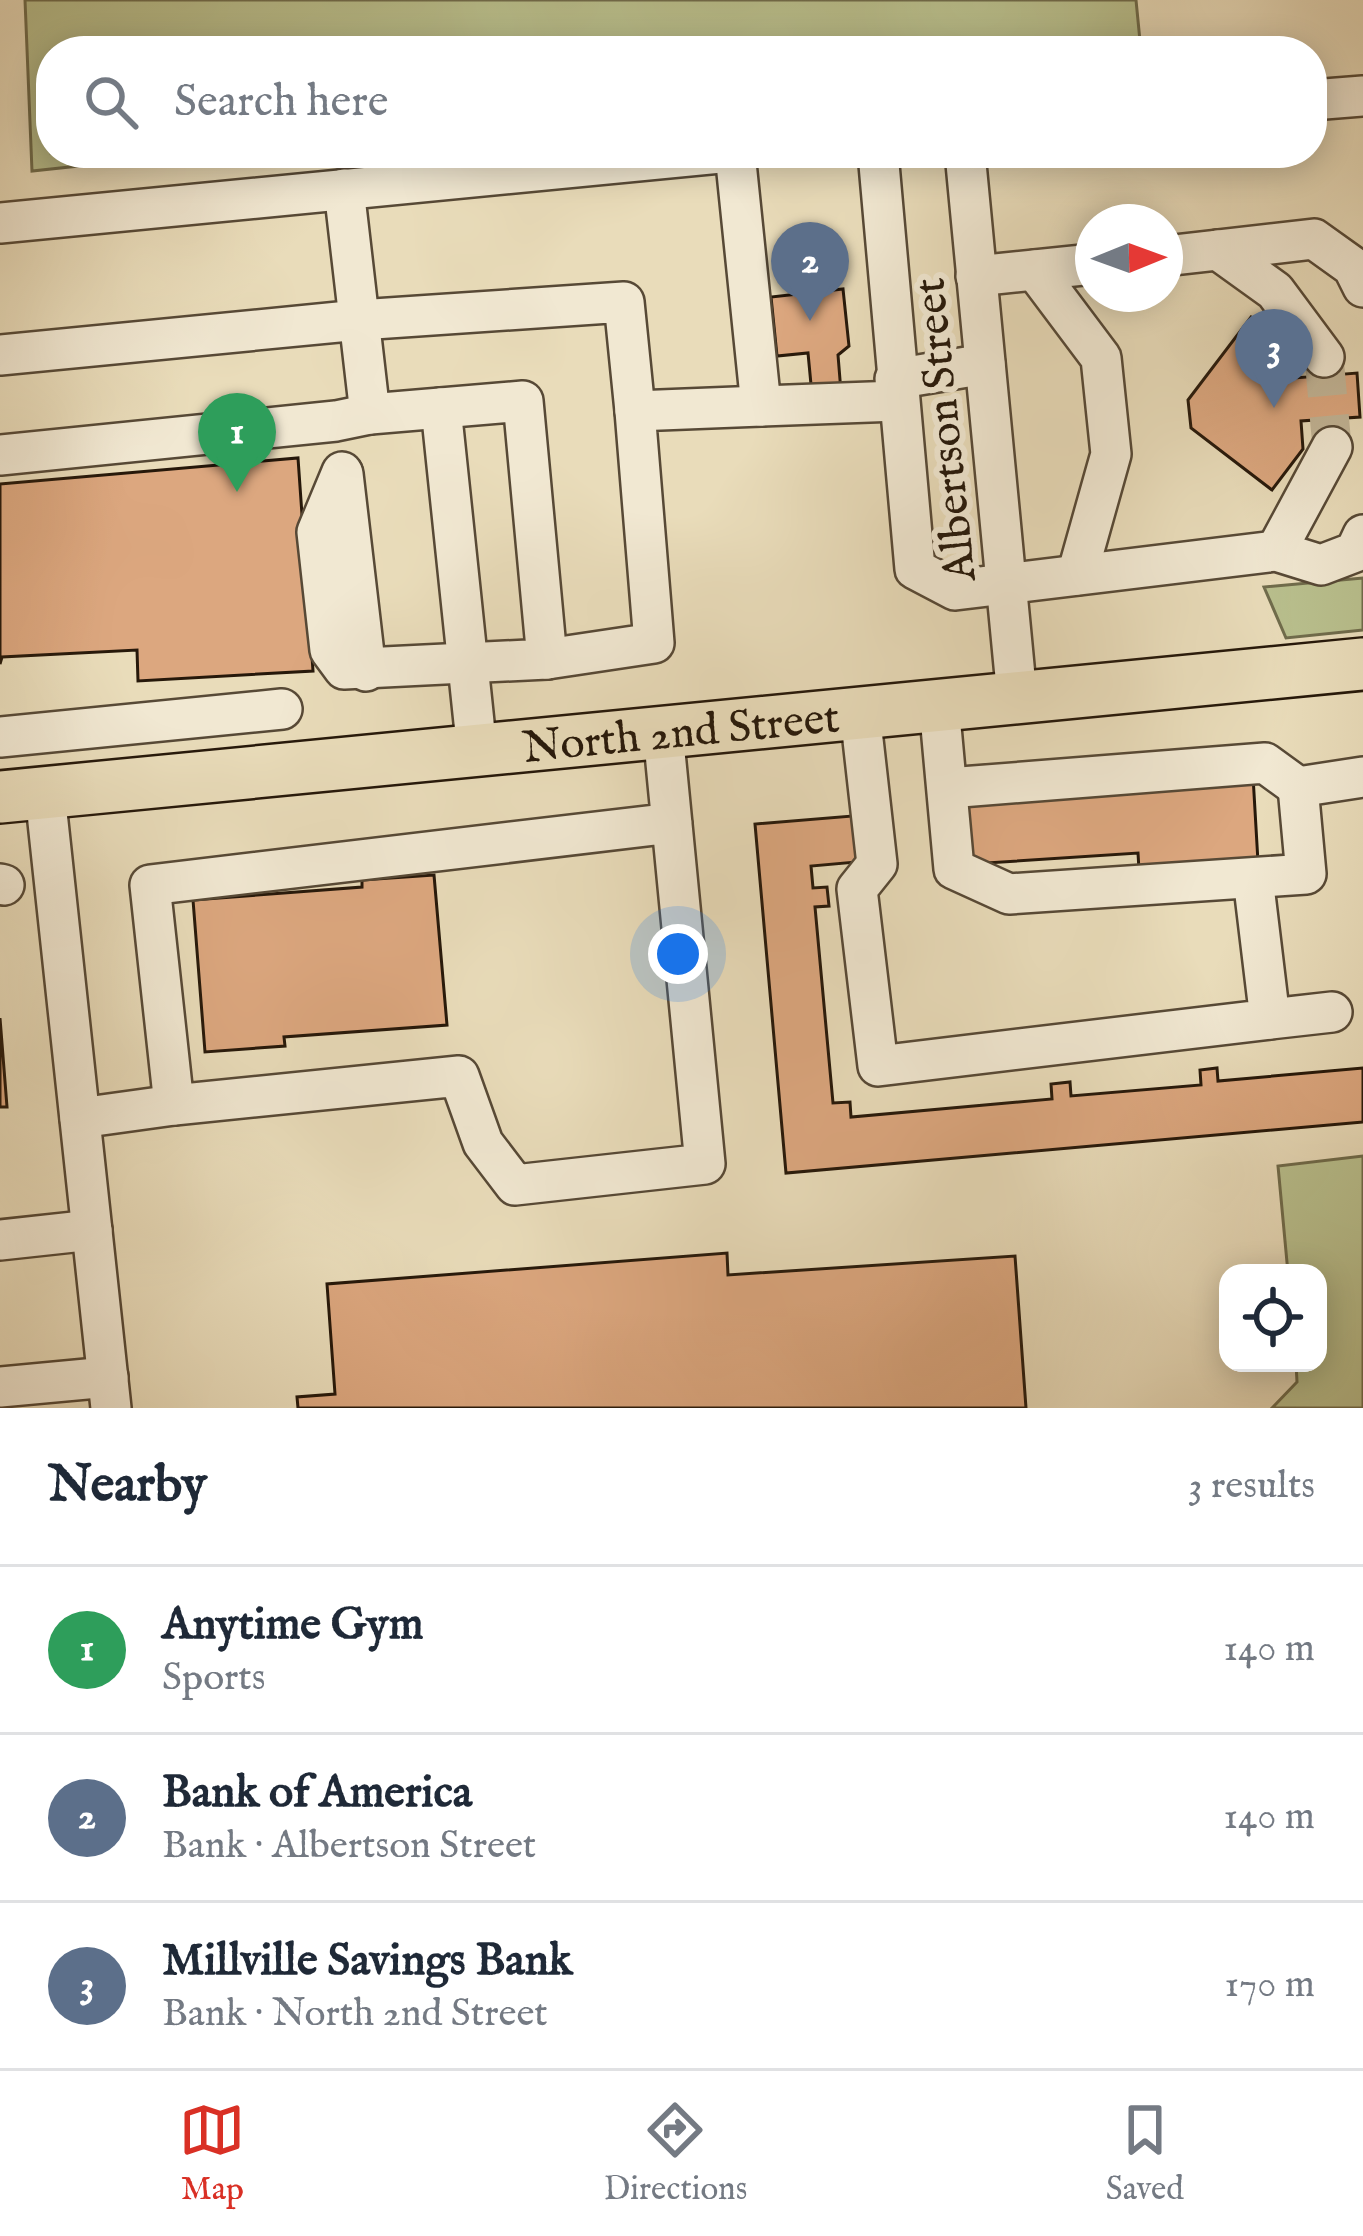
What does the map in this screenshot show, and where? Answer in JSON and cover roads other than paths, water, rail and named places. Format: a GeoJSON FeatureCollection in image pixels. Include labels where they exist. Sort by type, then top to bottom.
{"type":"FeatureCollection","features":[{"type":"Feature","properties":{"kind":"main road","name":"North 2nd Street"},"geometry":{"type":"LineString","coordinates":[[22,796],[1363,666]]}},
{"type":"Feature","properties":{"kind":"street"},"geometry":{"type":"LineString","coordinates":[[1327,99],[1363,96]]}},
{"type":"Feature","properties":{"kind":"street"},"geometry":{"type":"LineString","coordinates":[[0,223],[563,168]]}},
{"type":"Feature","properties":{"kind":"street"},"geometry":{"type":"LineString","coordinates":[[737,168],[761,406]]}},
{"type":"Feature","properties":{"kind":"street"},"geometry":{"type":"LineString","coordinates":[[879,168],[915,569],[956,590],[1276,551],[1321,566],[1355,552],[1363,536]]}},
{"type":"Feature","properties":{"kind":"street","name":"Albertson Street"},"geometry":{"type":"LineString","coordinates":[[965,168],[1017,697]]}},
{"type":"Feature","properties":{"kind":"street"},"geometry":{"type":"LineString","coordinates":[[0,355],[359,320],[624,302],[654,643],[547,659],[366,671],[342,472],[353,417],[359,320],[344,189]]}},
{"type":"Feature","properties":{"kind":"street"},"geometry":{"type":"LineString","coordinates":[[1183,254],[1315,239],[1353,267],[1363,287]]}},
{"type":"Feature","properties":{"kind":"street"},"geometry":{"type":"LineString","coordinates":[[1218,250],[1275,291],[1324,357]]}},
{"type":"Feature","properties":{"kind":"street"},"geometry":{"type":"LineString","coordinates":[[976,276],[1075,265]]}},
{"type":"Feature","properties":{"kind":"street"},"geometry":{"type":"LineString","coordinates":[[1035,270],[1101,358],[1111,454],[1077,575]]}},
{"type":"Feature","properties":{"kind":"street"},"geometry":{"type":"LineString","coordinates":[[635,411],[761,406],[896,390],[985,364]]}},
{"type":"Feature","properties":{"kind":"street"},"geometry":{"type":"LineString","coordinates":[[0,455],[523,401],[547,659]]}},
{"type":"Feature","properties":{"kind":"street"},"geometry":{"type":"LineString","coordinates":[[441,408],[477,751]]}},
{"type":"Feature","properties":{"kind":"street"},"geometry":{"type":"LineString","coordinates":[[1276,551],[1332,446]]}},
{"type":"Feature","properties":{"kind":"street"},"geometry":{"type":"LineString","coordinates":[[939,705],[953,869],[1009,894],[1306,874],[1298,787]]}},
{"type":"Feature","properties":{"kind":"street"},"geometry":{"type":"LineString","coordinates":[[0,737],[282,709]]}},
{"type":"Feature","properties":{"kind":"street"},"geometry":{"type":"LineString","coordinates":[[860,713],[877,864],[857,889],[878,1066],[1332,1012]]}},
{"type":"Feature","properties":{"kind":"street"},"geometry":{"type":"LineString","coordinates":[[80,1118],[459,1076],[483,1143],[515,1185],[705,1164],[663,732]]}},
{"type":"Feature","properties":{"kind":"street"},"geometry":{"type":"LineString","coordinates":[[948,788],[1265,763],[1298,787],[1363,777]]}},
{"type":"Feature","properties":{"kind":"street"},"geometry":{"type":"LineString","coordinates":[[3,1394],[109,1392],[80,1118],[22,796]]}},
{"type":"Feature","properties":{"kind":"street"},"geometry":{"type":"LineString","coordinates":[[174,1105],[150,885],[672,823]]}},
{"type":"Feature","properties":{"kind":"street"},"geometry":{"type":"LineString","coordinates":[[1253,878],[1270,1019]]}},
{"type":"Feature","properties":{"kind":"street"},"geometry":{"type":"LineString","coordinates":[[0,1240],[92,1230]]}},
{"type":"Feature","properties":{"kind":"tunnel"},"geometry":{"type":"LineString","coordinates":[[1324,357],[1332,447]]}},
{"type":"Feature","properties":{"kind":"place","name":"Bank of America"},"geometry":{"type":"Point","coordinates":[810,321]}},
{"type":"Feature","properties":{"kind":"place","name":"Millville Savings Bank"},"geometry":{"type":"Point","coordinates":[1274,408]}},
{"type":"Feature","properties":{"kind":"place","name":"Anytime Gym"},"geometry":{"type":"Point","coordinates":[237,492]}}]}
